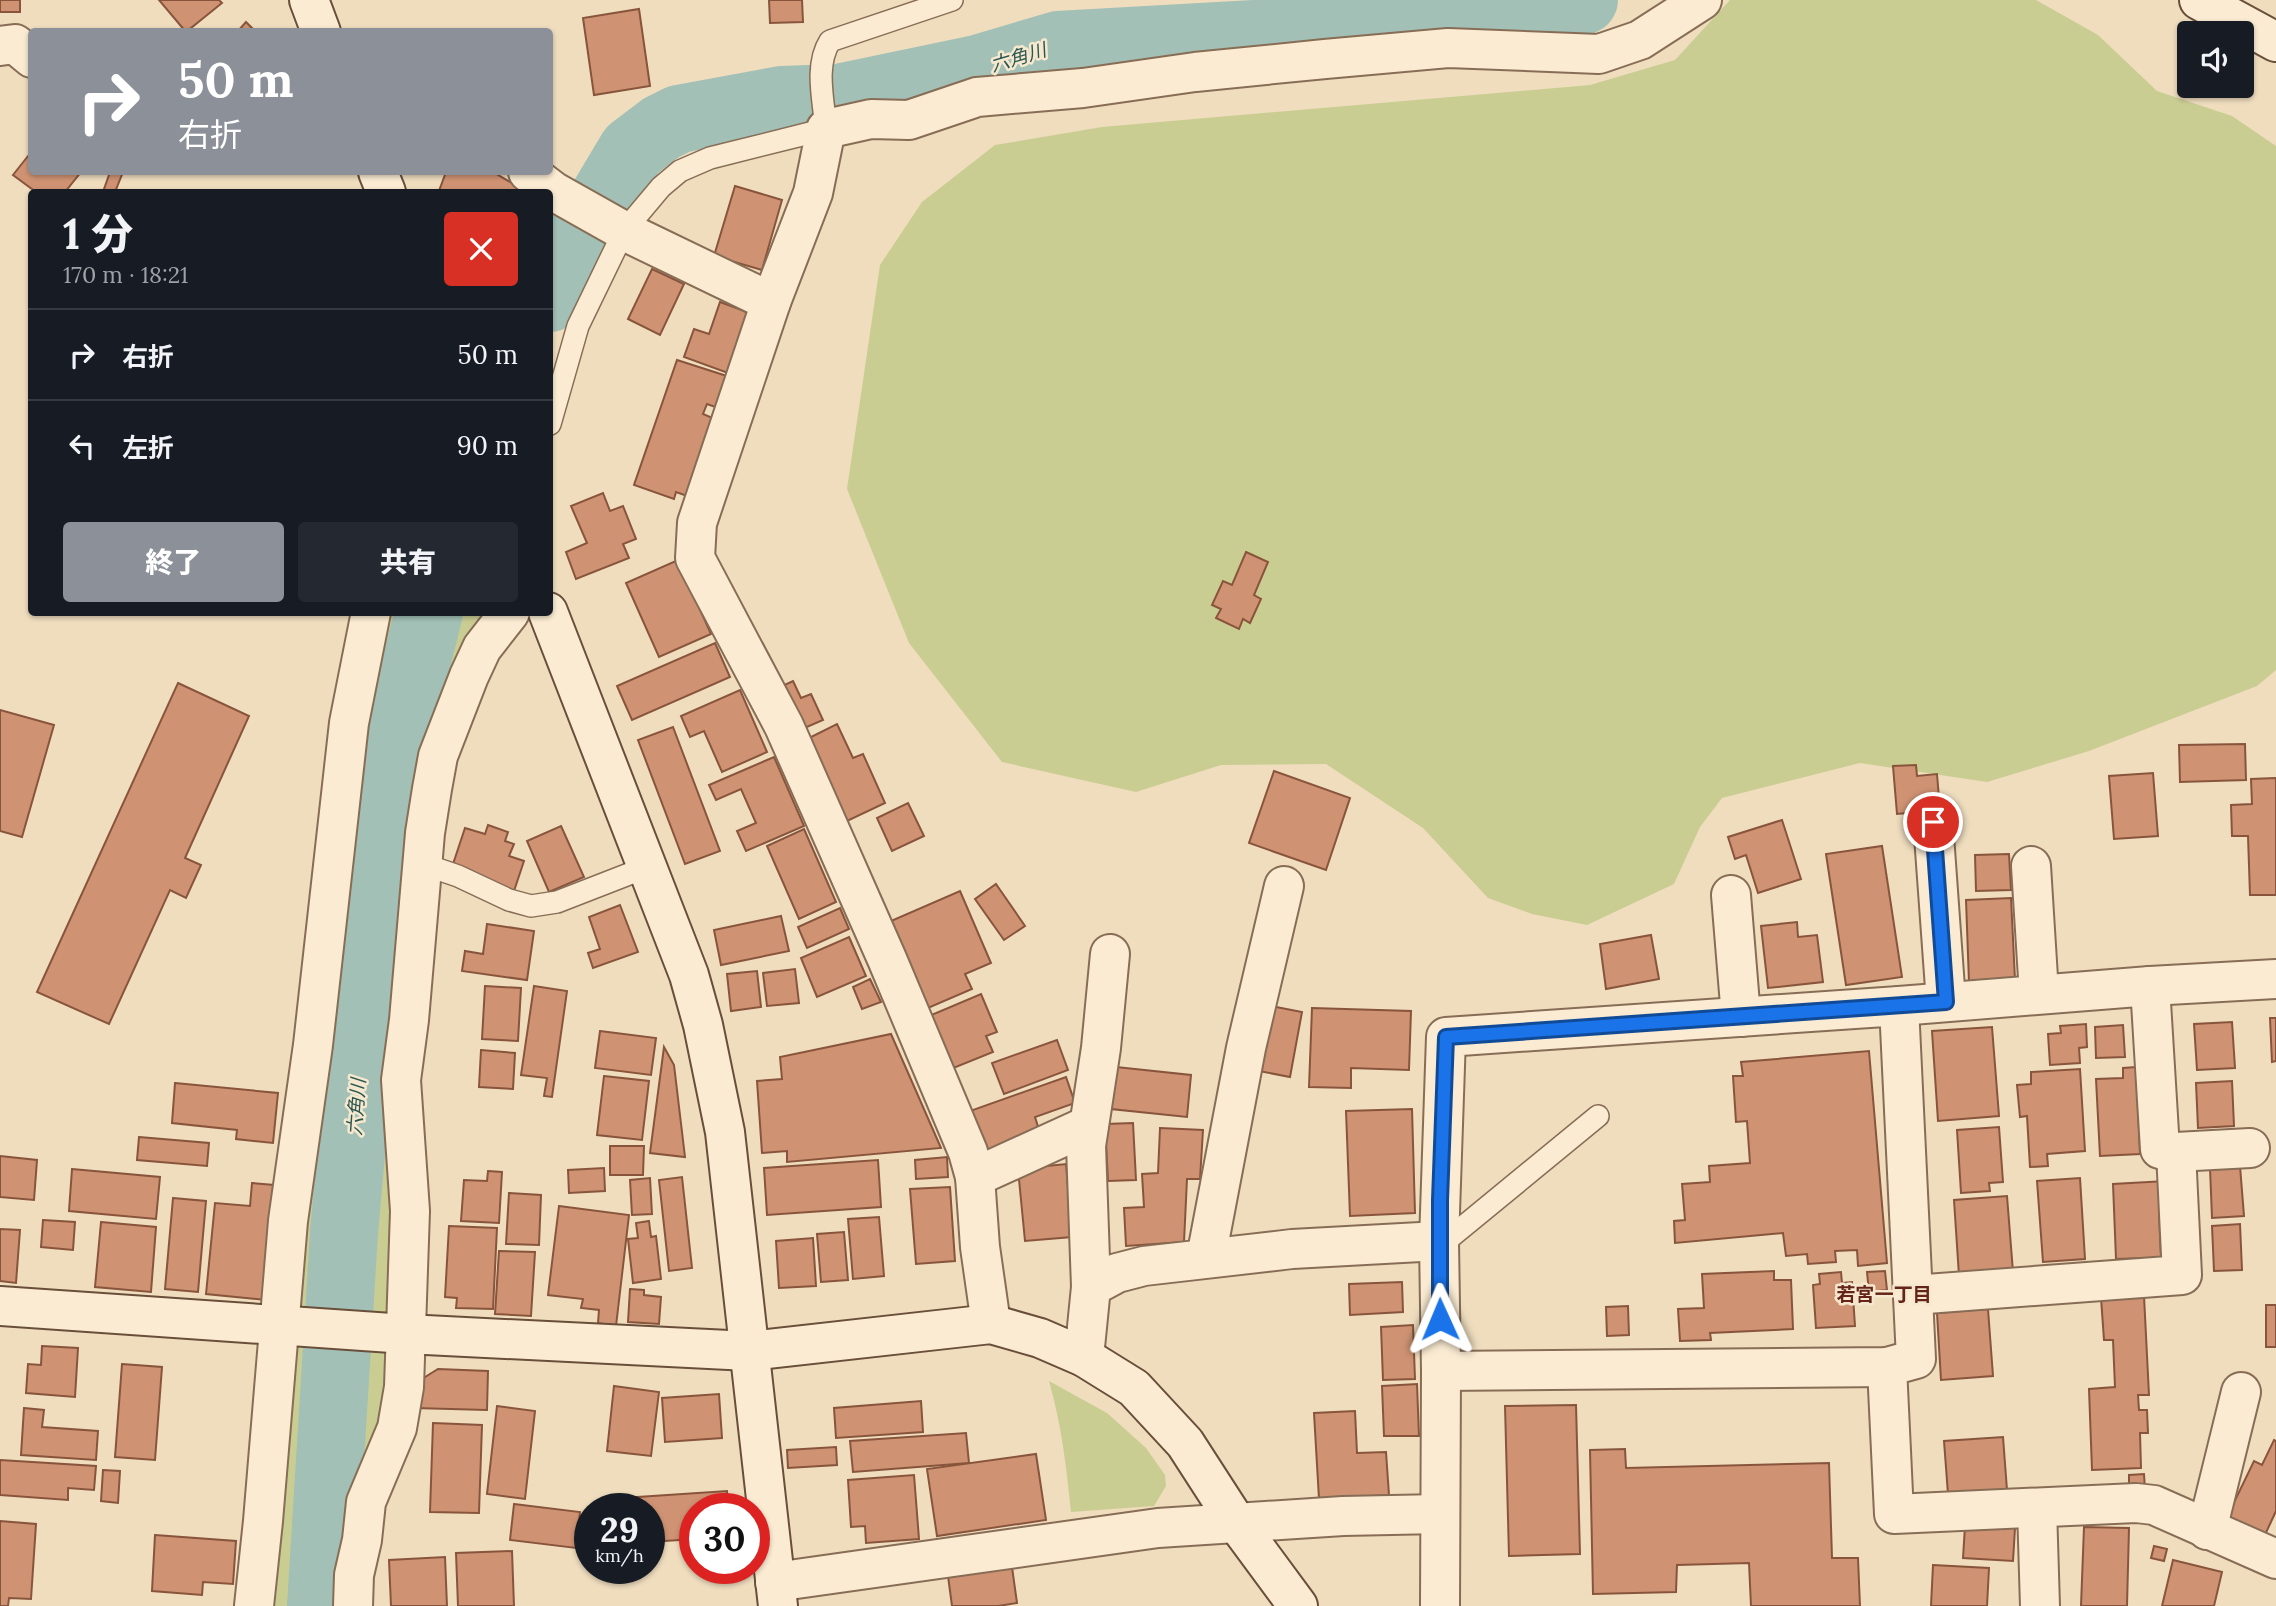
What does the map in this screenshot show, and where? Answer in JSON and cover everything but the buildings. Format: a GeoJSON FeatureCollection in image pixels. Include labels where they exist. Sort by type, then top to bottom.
{"type":"FeatureCollection","features":[{"type":"Feature","properties":{"kind":"street"},"geometry":{"type":"LineString","coordinates":[[309,0],[320,28]]}},
{"type":"Feature","properties":{"kind":"street"},"geometry":{"type":"LineString","coordinates":[[991,1324],[980,1247],[975,1177],[968,1152],[785,726],[695,558],[697,523],[771,302],[813,193],[825,118],[909,120],[977,97],[1083,88],[1195,72],[1339,57],[1448,48],[1599,54],[1640,40],[1702,0]]}},
{"type":"Feature","properties":{"kind":"street"},"geometry":{"type":"LineString","coordinates":[[2199,0],[2276,42]]}},
{"type":"Feature","properties":{"kind":"street"},"geometry":{"type":"LineString","coordinates":[[0,46],[15,44],[28,55]]}},
{"type":"Feature","properties":{"kind":"street"},"geometry":{"type":"LineString","coordinates":[[541,181],[624,231],[771,302]]}},
{"type":"Feature","properties":{"kind":"street"},"geometry":{"type":"LineString","coordinates":[[254,1606],[288,1221],[313,1045],[349,723],[371,616]]}},
{"type":"Feature","properties":{"kind":"street"},"geometry":{"type":"LineString","coordinates":[[353,1606],[354,1575],[366,1502],[397,1428],[404,1387],[410,1211],[401,1080],[410,1020],[425,833],[438,757],[482,648],[507,616]]}},
{"type":"Feature","properties":{"kind":"street"},"geometry":{"type":"LineString","coordinates":[[550,616],[689,975],[703,1025],[725,1132],[777,1594],[1158,1528],[1236,1522],[1440,1514]]}},
{"type":"Feature","properties":{"kind":"street"},"geometry":{"type":"LineString","coordinates":[[1933,822],[1946,1002]]}},
{"type":"Feature","properties":{"kind":"street"},"geometry":{"type":"LineString","coordinates":[[2031,866],[2039,994]]}},
{"type":"Feature","properties":{"kind":"street"},"geometry":{"type":"LineString","coordinates":[[1206,1258],[1246,1048],[1284,886]]}},
{"type":"Feature","properties":{"kind":"street"},"geometry":{"type":"LineString","coordinates":[[1731,895],[1741,1017]]}},
{"type":"Feature","properties":{"kind":"street"},"geometry":{"type":"LineString","coordinates":[[1084,1357],[1091,1287],[1086,1146],[1101,1048],[1110,954]]}},
{"type":"Feature","properties":{"kind":"street"},"geometry":{"type":"LineString","coordinates":[[1440,1606],[1439,1241],[1446,1037],[2276,979]]}},
{"type":"Feature","properties":{"kind":"street"},"geometry":{"type":"LineString","coordinates":[[2150,986],[2160,1149],[2176,1152],[2250,1148]]}},
{"type":"Feature","properties":{"kind":"street"},"geometry":{"type":"LineString","coordinates":[[1441,1371],[1887,1367],[1916,1359],[1899,1006]]}},
{"type":"Feature","properties":{"kind":"street"},"geometry":{"type":"LineString","coordinates":[[975,1177],[1089,1125]]}},
{"type":"Feature","properties":{"kind":"street"},"geometry":{"type":"LineString","coordinates":[[1913,1295],[2182,1275],[2176,1152]]}},
{"type":"Feature","properties":{"kind":"street"},"geometry":{"type":"LineString","coordinates":[[1091,1287],[1117,1273],[1144,1266],[1292,1249],[1439,1241]]}},
{"type":"Feature","properties":{"kind":"street"},"geometry":{"type":"LineString","coordinates":[[0,1306],[407,1334],[749,1351],[991,1324],[1040,1338],[1084,1357],[1134,1388],[1185,1443],[1236,1522],[1298,1606]]}},
{"type":"Feature","properties":{"kind":"street"},"geometry":{"type":"LineString","coordinates":[[1887,1367],[1894,1514],[2136,1503],[2154,1505],[2276,1559]]}},
{"type":"Feature","properties":{"kind":"street"},"geometry":{"type":"LineString","coordinates":[[2207,1530],[2241,1392]]}},
{"type":"Feature","properties":{"kind":"street"},"geometry":{"type":"LineString","coordinates":[[2037,1508],[2040,1606]]}},
{"type":"Feature","properties":{"kind":"lane"},"geometry":{"type":"LineString","coordinates":[[553,414],[578,326],[624,231],[661,187],[680,171],[825,118],[821,65],[830,41],[952,0]]}},
{"type":"Feature","properties":{"kind":"lane"},"geometry":{"type":"LineString","coordinates":[[423,864],[458,876],[509,900],[531,906],[557,902],[647,867]]}},
{"type":"Feature","properties":{"kind":"lane"},"geometry":{"type":"LineString","coordinates":[[1439,1241],[1447,1240],[1598,1116]]}},
{"type":"Feature","properties":{"kind":"green space"},"geometry":{"type":"Polygon","coordinates":[[[1730,0],[2036,0],[2098,35],[2157,91],[2232,116],[2276,146],[2276,670],[2257,686],[2089,751],[1987,782],[1860,763],[1722,798],[1700,827],[1674,884],[1587,925],[1532,914],[1488,898],[1423,828],[1326,764],[1221,765],[1136,792],[1002,762],[909,643],[847,489],[880,265],[922,202],[995,145],[1102,127],[1590,85],[1675,60],[1730,0]]]}},
{"type":"Feature","properties":{"kind":"green space"},"geometry":{"type":"Polygon","coordinates":[[[371,616],[508,616],[438,756],[410,1211],[353,1606],[254,1606],[371,616]]]}},
{"type":"Feature","properties":{"kind":"green space"},"geometry":{"type":"Polygon","coordinates":[[[1049,1381],[1107,1413],[1146,1448],[1165,1475],[1166,1486],[1154,1506],[1071,1512],[1060,1430],[1049,1381]]]}},
{"type":"Feature","properties":{"kind":"waterway","name":"六角川"},"geometry":{"type":"LineString","coordinates":[[553,292],[576,244],[632,150],[661,128],[679,119],[782,100],[838,98],[977,69],[1058,45],[1271,33],[1434,15],[1557,13],[1584,0]]}},
{"type":"Feature","properties":{"kind":"waterway","name":"六角川"},"geometry":{"type":"LineString","coordinates":[[321,1606],[344,1233],[364,1006],[388,799],[408,696],[428,616]]}},
{"type":"Feature","properties":{"kind":"district","name":"若宮一丁目"},"geometry":{"type":"Point","coordinates":[1884,1294]}},
{"type":"Feature","properties":{"kind":"route"},"geometry":{"type":"LineString","coordinates":[[1440,1319],[1439,1241],[1446,1037],[1946,1002],[1933,822]]}}]}
